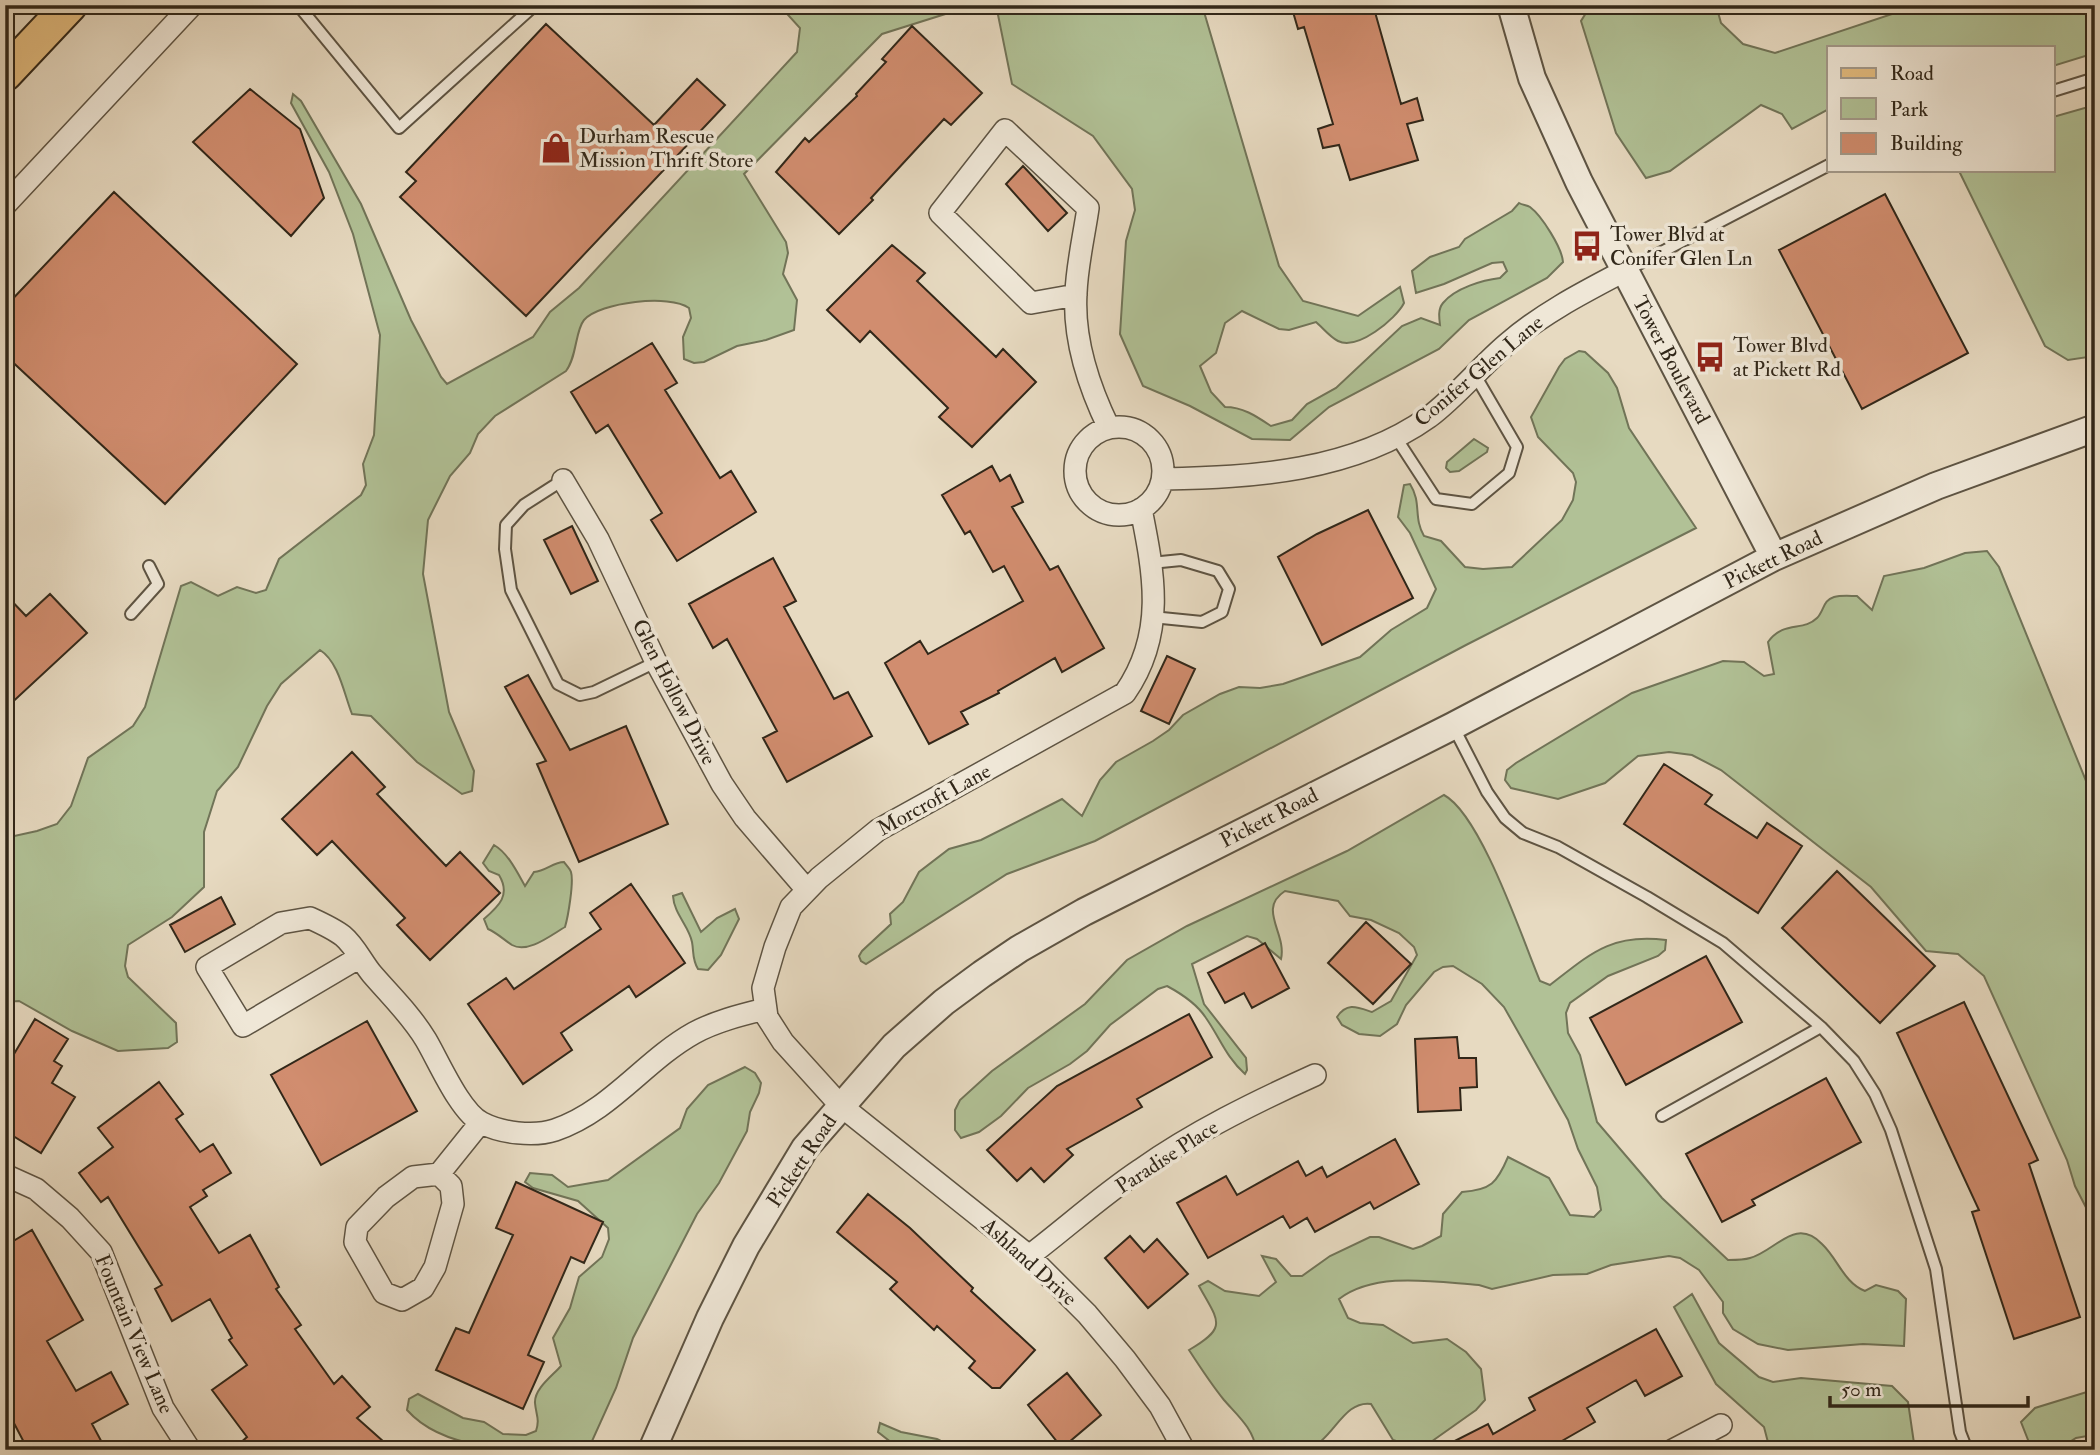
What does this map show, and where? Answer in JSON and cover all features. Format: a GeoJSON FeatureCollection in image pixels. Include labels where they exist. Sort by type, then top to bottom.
{"type":"FeatureCollection","features":[{"type":"Feature","properties":{"kind":"main road"},"geometry":{"type":"LineString","coordinates":[[5,74],[70,5]]}},
{"type":"Feature","properties":{"kind":"street"},"geometry":{"type":"LineString","coordinates":[[5,205],[192,5]]}},
{"type":"Feature","properties":{"kind":"street","name":"Tower Boulevard"},"geometry":{"type":"LineString","coordinates":[[1516,7],[1531,78],[1579,182],[1774,557]]}},
{"type":"Feature","properties":{"kind":"street"},"geometry":{"type":"LineString","coordinates":[[1076,295],[1031,303],[940,214],[1005,130],[1088,208],[1076,295],[1080,350],[1093,395],[1109,428]]}},
{"type":"Feature","properties":{"kind":"street","name":"Conifer Glen Lane"},"geometry":{"type":"LineString","coordinates":[[1163,479],[1217,478],[1294,471],[1341,458],[1395,436],[1430,416],[1506,344],[1533,324],[1624,271]]}},
{"type":"Feature","properties":{"kind":"street"},"geometry":{"type":"LineString","coordinates":[[1124,427],[1138,431],[1150,439],[1159,450],[1163,479],[1158,492],[1149,504],[1141,509],[1122,515],[1107,514],[1089,503],[1077,485],[1075,471],[1078,456],[1085,444],[1096,434],[1109,428],[1124,427]]}},
{"type":"Feature","properties":{"kind":"street","name":"Pickett Road"},"geometry":{"type":"LineString","coordinates":[[652,1450],[710,1318],[746,1246],[805,1148],[894,1046],[944,1002],[1019,949],[1084,912],[1453,726],[1774,557],[1936,486],[2095,428]]}},
{"type":"Feature","properties":{"kind":"street","name":"Glen Hollow Drive"},"geometry":{"type":"LineString","coordinates":[[564,480],[598,539],[656,662],[722,784],[745,818],[807,890]]}},
{"type":"Feature","properties":{"kind":"street","name":"Morcroft Lane"},"geometry":{"type":"LineString","coordinates":[[765,1009],[763,988],[775,947],[792,907],[846,854],[878,830],[1125,693],[1137,676],[1153,617],[1154,576],[1141,509]]}},
{"type":"Feature","properties":{"kind":"street"},"geometry":{"type":"LineString","coordinates":[[360,957],[243,1026],[207,967],[282,923],[310,918],[343,936],[360,957],[425,1038],[461,1102],[480,1123],[508,1131],[533,1134],[553,1131],[580,1119],[604,1105],[663,1055],[694,1033],[730,1018],[765,1009],[783,1042],[840,1105]]}},
{"type":"Feature","properties":{"kind":"street","name":"Paradise Place"},"geometry":{"type":"LineString","coordinates":[[1029,1256],[1149,1164],[1181,1143],[1315,1074]]}},
{"type":"Feature","properties":{"kind":"street","name":"Ashland Drive"},"geometry":{"type":"LineString","coordinates":[[840,1105],[1029,1256],[1087,1314],[1160,1406],[1184,1450]]}},
{"type":"Feature","properties":{"kind":"street"},"geometry":{"type":"LineString","coordinates":[[439,1174],[451,1186],[453,1204],[435,1267],[423,1288],[402,1300],[384,1293],[355,1242],[357,1227],[386,1197],[413,1177],[439,1174],[480,1123]]}},
{"type":"Feature","properties":{"kind":"street","name":"Fountain View Lane"},"geometry":{"type":"LineString","coordinates":[[5,1175],[36,1189],[70,1218],[101,1252],[163,1408],[190,1450]]}},
{"type":"Feature","properties":{"kind":"street"},"geometry":{"type":"LineString","coordinates":[[1673,1450],[1721,1425]]}},
{"type":"Feature","properties":{"kind":"lane"},"geometry":{"type":"LineString","coordinates":[[303,7],[398,128],[535,5]]}},
{"type":"Feature","properties":{"kind":"lane"},"geometry":{"type":"LineString","coordinates":[[1765,5],[1765,8],[1773,5]]}},
{"type":"Feature","properties":{"kind":"lane"},"geometry":{"type":"LineString","coordinates":[[2054,91],[2095,78]]}},
{"type":"Feature","properties":{"kind":"lane"},"geometry":{"type":"LineString","coordinates":[[1624,271],[1827,166]]}},
{"type":"Feature","properties":{"kind":"lane"},"geometry":{"type":"LineString","coordinates":[[1395,436],[1436,499],[1472,504],[1509,473],[1517,447],[1475,375]]}},
{"type":"Feature","properties":{"kind":"lane"},"geometry":{"type":"LineString","coordinates":[[564,480],[524,505],[506,525],[505,549],[511,590],[558,684],[580,695],[594,692],[656,662]]}},
{"type":"Feature","properties":{"kind":"lane"},"geometry":{"type":"LineString","coordinates":[[1152,563],[1181,560],[1218,571],[1229,589],[1223,612],[1202,622],[1153,617]]}},
{"type":"Feature","properties":{"kind":"lane"},"geometry":{"type":"LineString","coordinates":[[131,614],[158,584],[149,566]]}},
{"type":"Feature","properties":{"kind":"lane"},"geometry":{"type":"LineString","coordinates":[[1453,726],[1487,792],[1505,818],[1524,833],[1558,847],[1723,943],[1821,1027],[1854,1061],[1875,1094],[1891,1130],[1936,1269],[1960,1433],[1967,1450]]}},
{"type":"Feature","properties":{"kind":"lane"},"geometry":{"type":"LineString","coordinates":[[1662,1116],[1821,1027]]}},
{"type":"Feature","properties":{"kind":"green space"},"geometry":{"type":"Polygon","coordinates":[[[779,5],[974,5],[882,34],[744,174],[786,242],[788,253],[783,274],[797,300],[794,330],[737,346],[704,362],[694,363],[684,359],[683,337],[691,318],[689,308],[667,301],[635,302],[592,314],[581,325],[566,371],[495,416],[478,434],[470,453],[450,476],[428,520],[423,574],[449,712],[474,771],[472,791],[462,794],[417,762],[371,716],[352,714],[332,662],[320,650],[281,684],[267,706],[238,767],[217,791],[204,832],[204,887],[172,917],[128,945],[125,966],[128,977],[176,1023],[177,1042],[168,1048],[118,1051],[72,1031],[19,1001],[5,1002],[5,838],[57,824],[71,806],[88,758],[133,726],[145,707],[181,586],[191,582],[218,596],[237,587],[256,593],[266,590],[279,559],[361,495],[366,485],[363,464],[374,435],[380,335],[353,234],[329,172],[291,103],[293,94],[301,101],[361,204],[411,320],[447,384],[533,337],[550,312],[579,288],[797,52],[800,28],[779,5]]]}},
{"type":"Feature","properties":{"kind":"green space"},"geometry":{"type":"Polygon","coordinates":[[[996,5],[1202,5],[1279,266],[1303,301],[1358,316],[1400,287],[1404,303],[1400,310],[1385,325],[1355,342],[1338,341],[1316,322],[1289,330],[1279,329],[1242,311],[1225,323],[1216,353],[1200,366],[1211,392],[1225,407],[1244,410],[1271,426],[1292,420],[1307,404],[1336,388],[1402,326],[1421,318],[1440,325],[1440,308],[1448,298],[1470,286],[1500,278],[1507,271],[1503,262],[1492,263],[1416,293],[1412,271],[1430,257],[1459,247],[1465,239],[1512,211],[1519,203],[1530,207],[1540,217],[1551,233],[1563,262],[1547,278],[1469,320],[1439,349],[1329,407],[1290,440],[1252,439],[1190,406],[1143,386],[1120,334],[1126,241],[1135,210],[1132,189],[1093,136],[1012,84],[996,5]]]}},
{"type":"Feature","properties":{"kind":"green space"},"geometry":{"type":"Polygon","coordinates":[[[1591,5],[1716,5],[1721,23],[1743,44],[1775,53],[1919,5],[2095,5],[2095,53],[2054,66],[2054,46],[1827,46],[1827,110],[1792,129],[1782,114],[1761,105],[1670,171],[1646,178],[1616,133],[1581,21],[1591,5]]]}},
{"type":"Feature","properties":{"kind":"green space"},"geometry":{"type":"Polygon","coordinates":[[[2095,105],[2095,356],[2068,360],[2045,346],[1959,172],[2054,172],[2054,117],[2095,105]]]}},
{"type":"Feature","properties":{"kind":"green space"},"geometry":{"type":"Polygon","coordinates":[[[1579,351],[1585,352],[1608,373],[1617,388],[1629,428],[1696,528],[1466,645],[1095,841],[1007,874],[866,964],[861,961],[859,956],[862,951],[891,924],[890,914],[903,902],[919,872],[949,849],[981,840],[1062,799],[1082,816],[1100,780],[1116,762],[1169,730],[1183,715],[1220,694],[1239,687],[1260,688],[1283,684],[1360,657],[1391,630],[1427,608],[1436,589],[1410,533],[1398,517],[1404,485],[1410,484],[1414,491],[1424,536],[1441,541],[1465,567],[1512,567],[1562,520],[1573,500],[1576,482],[1573,473],[1538,437],[1531,417],[1559,367],[1565,359],[1579,351]]]}},
{"type":"Feature","properties":{"kind":"green space"},"geometry":{"type":"Polygon","coordinates":[[[1474,439],[1488,448],[1487,452],[1459,471],[1450,472],[1446,468],[1447,462],[1474,439]]]}},
{"type":"Feature","properties":{"kind":"green space"},"geometry":{"type":"Polygon","coordinates":[[[1987,551],[1999,567],[2095,803],[2095,1225],[2075,1186],[2067,1160],[1984,976],[1958,954],[1926,951],[1871,887],[1721,770],[1692,755],[1669,752],[1638,756],[1605,783],[1558,799],[1511,788],[1505,780],[1507,770],[1516,763],[1632,693],[1723,661],[1744,662],[1764,676],[1774,674],[1768,642],[1780,631],[1812,622],[1830,598],[1857,596],[1872,610],[1884,576],[1924,568],[1965,553],[1987,551]]]}},
{"type":"Feature","properties":{"kind":"green space"},"geometry":{"type":"Polygon","coordinates":[[[1444,795],[1458,807],[1486,851],[1540,981],[1550,985],[1590,955],[1616,943],[1630,940],[1666,940],[1665,950],[1658,956],[1608,976],[1570,1003],[1566,1013],[1568,1033],[1580,1055],[1597,1122],[1662,1198],[1728,1260],[1750,1258],[1794,1234],[1803,1233],[1822,1244],[1846,1277],[1858,1287],[1865,1291],[1876,1285],[1898,1291],[1906,1299],[1904,1346],[1863,1344],[1788,1350],[1758,1344],[1733,1329],[1723,1313],[1723,1302],[1699,1270],[1680,1258],[1669,1256],[1611,1265],[1587,1274],[1553,1275],[1492,1289],[1444,1282],[1388,1281],[1354,1290],[1339,1299],[1348,1318],[1360,1323],[1383,1325],[1413,1343],[1447,1339],[1466,1352],[1481,1369],[1485,1400],[1476,1410],[1421,1449],[1393,1440],[1371,1404],[1352,1408],[1323,1439],[1306,1449],[1256,1450],[1248,1429],[1189,1350],[1215,1329],[1215,1316],[1199,1286],[1208,1281],[1225,1291],[1259,1296],[1276,1282],[1262,1256],[1276,1259],[1291,1276],[1302,1276],[1330,1256],[1370,1237],[1379,1237],[1413,1249],[1422,1246],[1441,1236],[1443,1214],[1462,1192],[1492,1184],[1508,1157],[1549,1178],[1570,1215],[1594,1217],[1601,1210],[1597,1187],[1578,1149],[1568,1120],[1504,1007],[1482,984],[1453,966],[1443,967],[1434,972],[1406,1005],[1397,1024],[1380,1036],[1359,1034],[1342,1025],[1337,1017],[1345,1009],[1357,1007],[1372,1012],[1391,1001],[1417,955],[1414,947],[1399,933],[1371,920],[1350,916],[1338,901],[1285,891],[1277,898],[1273,914],[1282,949],[1281,959],[1257,939],[1247,936],[1192,964],[1204,1004],[1246,1058],[1245,1074],[1228,1054],[1198,1008],[1167,986],[1158,989],[1110,1025],[1087,1051],[1070,1064],[1028,1088],[1001,1116],[979,1132],[961,1138],[955,1130],[955,1110],[960,1100],[992,1071],[1085,1004],[1127,960],[1187,926],[1347,851],[1444,795]]]}},
{"type":"Feature","properties":{"kind":"green space"},"geometry":{"type":"Polygon","coordinates":[[[494,845],[508,858],[525,886],[534,872],[564,862],[572,877],[565,927],[525,947],[512,945],[488,929],[484,919],[499,905],[504,888],[499,875],[489,871],[483,863],[494,845]]]}},
{"type":"Feature","properties":{"kind":"green space"},"geometry":{"type":"Polygon","coordinates":[[[682,893],[701,932],[717,918],[735,909],[739,919],[721,955],[708,970],[698,969],[690,936],[676,909],[673,896],[682,893]]]}},
{"type":"Feature","properties":{"kind":"green space"},"geometry":{"type":"Polygon","coordinates":[[[745,1067],[755,1073],[761,1083],[750,1112],[747,1131],[719,1183],[697,1214],[633,1338],[616,1388],[588,1450],[515,1449],[466,1442],[424,1425],[407,1410],[409,1399],[418,1394],[463,1418],[484,1422],[503,1434],[526,1435],[536,1431],[538,1420],[535,1398],[544,1383],[561,1366],[553,1338],[570,1308],[579,1277],[602,1257],[609,1239],[608,1228],[578,1201],[533,1188],[525,1182],[530,1173],[552,1175],[568,1187],[608,1180],[680,1128],[687,1109],[708,1085],[745,1067]]]}},
{"type":"Feature","properties":{"kind":"green space"},"geometry":{"type":"Polygon","coordinates":[[[1692,1294],[1719,1343],[1759,1377],[1773,1382],[1801,1378],[1892,1386],[1908,1402],[1915,1450],[1770,1450],[1764,1427],[1716,1384],[1674,1307],[1692,1294]]]}},
{"type":"Feature","properties":{"kind":"green space"},"geometry":{"type":"Polygon","coordinates":[[[2095,1391],[2095,1441],[2087,1436],[2076,1438],[2057,1450],[2032,1450],[2021,1422],[2035,1408],[2095,1391]]]}},
{"type":"Feature","properties":{"kind":"green space"},"geometry":{"type":"Polygon","coordinates":[[[880,1423],[901,1432],[937,1439],[959,1450],[901,1450],[878,1432],[880,1423]]]}},
{"type":"Feature","properties":{"kind":"building"},"geometry":{"type":"Polygon","coordinates":[[[1291,5],[1373,5],[1401,104],[1417,98],[1423,120],[1407,124],[1418,160],[1350,180],[1339,145],[1323,148],[1318,129],[1333,124],[1304,27],[1298,29],[1291,5]]]}},
{"type":"Feature","properties":{"kind":"building","name":"Durham Rescue Mission Thrift Store"},"geometry":{"type":"Polygon","coordinates":[[[546,24],[654,125],[697,79],[725,105],[526,316],[400,197],[416,181],[406,172],[546,24]]]}},
{"type":"Feature","properties":{"kind":"building"},"geometry":{"type":"Polygon","coordinates":[[[912,26],[982,93],[951,125],[944,119],[871,198],[873,200],[839,234],[776,172],[805,138],[809,142],[857,96],[886,62],[882,59],[912,26]]]}},
{"type":"Feature","properties":{"kind":"building"},"geometry":{"type":"Polygon","coordinates":[[[250,89],[300,129],[324,198],[291,236],[193,142],[250,89]]]}},
{"type":"Feature","properties":{"kind":"building"},"geometry":{"type":"Polygon","coordinates":[[[1023,166],[1067,213],[1048,231],[1006,184],[1023,166]]]}},
{"type":"Feature","properties":{"kind":"building"},"geometry":{"type":"Polygon","coordinates":[[[114,192],[297,364],[165,504],[5,355],[5,307],[114,192]]]}},
{"type":"Feature","properties":{"kind":"building"},"geometry":{"type":"Polygon","coordinates":[[[1885,194],[1968,353],[1862,409],[1779,250],[1885,194]]]}},
{"type":"Feature","properties":{"kind":"building"},"geometry":{"type":"Polygon","coordinates":[[[892,245],[925,273],[917,281],[996,357],[1003,349],[1036,382],[972,447],[939,417],[948,408],[870,331],[860,342],[827,310],[892,245]]]}},
{"type":"Feature","properties":{"kind":"building"},"geometry":{"type":"Polygon","coordinates":[[[652,343],[677,383],[665,390],[720,478],[731,471],[756,512],[677,561],[651,520],[662,513],[608,425],[596,433],[571,392],[652,343]]]}},
{"type":"Feature","properties":{"kind":"building"},"geometry":{"type":"Polygon","coordinates":[[[992,466],[1000,481],[1010,475],[1023,502],[1012,507],[1050,570],[1058,566],[1104,648],[1062,672],[1055,658],[998,691],[999,693],[961,712],[968,724],[929,744],[885,663],[920,641],[928,654],[1023,601],[1004,566],[993,572],[970,531],[965,534],[942,495],[992,466]]]}},
{"type":"Feature","properties":{"kind":"building"},"geometry":{"type":"Polygon","coordinates":[[[1368,510],[1413,598],[1322,645],[1278,557],[1317,534],[1368,510]]]}},
{"type":"Feature","properties":{"kind":"building"},"geometry":{"type":"Polygon","coordinates":[[[572,526],[598,581],[571,594],[544,540],[572,526]]]}},
{"type":"Feature","properties":{"kind":"building"},"geometry":{"type":"Polygon","coordinates":[[[773,558],[796,601],[784,607],[834,699],[848,692],[872,736],[787,782],[763,738],[777,731],[727,639],[713,648],[689,604],[773,558]]]}},
{"type":"Feature","properties":{"kind":"building"},"geometry":{"type":"Polygon","coordinates":[[[5,594],[26,616],[50,594],[87,633],[5,709],[5,594]]]}},
{"type":"Feature","properties":{"kind":"building"},"geometry":{"type":"Polygon","coordinates":[[[1167,656],[1195,669],[1169,724],[1141,711],[1167,656]]]}},
{"type":"Feature","properties":{"kind":"building"},"geometry":{"type":"Polygon","coordinates":[[[528,675],[570,750],[626,726],[668,824],[579,862],[537,764],[546,761],[505,687],[528,675]]]}},
{"type":"Feature","properties":{"kind":"building"},"geometry":{"type":"Polygon","coordinates":[[[352,752],[385,787],[377,794],[446,866],[460,852],[500,893],[430,960],[397,925],[405,918],[332,841],[317,855],[282,819],[352,752]]]}},
{"type":"Feature","properties":{"kind":"building"},"geometry":{"type":"Polygon","coordinates":[[[1664,764],[1712,795],[1705,804],[1757,838],[1767,823],[1802,846],[1758,913],[1624,824],[1664,764]]]}},
{"type":"Feature","properties":{"kind":"building"},"geometry":{"type":"Polygon","coordinates":[[[1837,871],[1935,966],[1880,1023],[1782,928],[1837,871]]]}},
{"type":"Feature","properties":{"kind":"building"},"geometry":{"type":"Polygon","coordinates":[[[631,884],[685,963],[636,997],[629,986],[561,1033],[572,1050],[523,1084],[468,1004],[506,978],[514,989],[601,929],[590,913],[631,884]]]}},
{"type":"Feature","properties":{"kind":"building"},"geometry":{"type":"Polygon","coordinates":[[[221,897],[235,924],[185,952],[170,925],[221,897]]]}},
{"type":"Feature","properties":{"kind":"building"},"geometry":{"type":"Polygon","coordinates":[[[1366,922],[1411,964],[1373,1004],[1328,963],[1366,922]]]}},
{"type":"Feature","properties":{"kind":"building"},"geometry":{"type":"Polygon","coordinates":[[[1265,943],[1289,988],[1252,1008],[1244,993],[1225,1003],[1208,973],[1265,943]]]}},
{"type":"Feature","properties":{"kind":"building"},"geometry":{"type":"Polygon","coordinates":[[[1706,956],[1742,1022],[1626,1085],[1590,1018],[1706,956]]]}},
{"type":"Feature","properties":{"kind":"building"},"geometry":{"type":"Polygon","coordinates":[[[1964,1002],[2038,1160],[2029,1164],[2080,1317],[2014,1339],[1972,1212],[1979,1210],[1897,1033],[1964,1002]]]}},
{"type":"Feature","properties":{"kind":"building"},"geometry":{"type":"Polygon","coordinates":[[[1189,1014],[1212,1057],[1137,1099],[1142,1107],[1067,1149],[1073,1155],[1044,1182],[1031,1168],[1017,1181],[987,1150],[1057,1086],[1189,1014]]]}},
{"type":"Feature","properties":{"kind":"building"},"geometry":{"type":"Polygon","coordinates":[[[35,1019],[68,1039],[54,1061],[62,1066],[52,1083],[75,1097],[41,1153],[5,1131],[5,1069],[35,1019]]]}},
{"type":"Feature","properties":{"kind":"building"},"geometry":{"type":"Polygon","coordinates":[[[367,1021],[417,1111],[321,1165],[271,1075],[367,1021]]]}},
{"type":"Feature","properties":{"kind":"building"},"geometry":{"type":"Polygon","coordinates":[[[1457,1037],[1459,1058],[1476,1058],[1477,1087],[1460,1088],[1461,1110],[1418,1112],[1415,1039],[1457,1037]]]}},
{"type":"Feature","properties":{"kind":"building"},"geometry":{"type":"Polygon","coordinates":[[[1826,1078],[1861,1142],[1752,1200],[1755,1205],[1722,1222],[1686,1154],[1826,1078]]]}},
{"type":"Feature","properties":{"kind":"building"},"geometry":{"type":"Polygon","coordinates":[[[159,1082],[183,1114],[176,1119],[200,1152],[213,1144],[231,1173],[203,1190],[207,1196],[190,1207],[219,1253],[250,1235],[279,1287],[276,1289],[301,1325],[295,1329],[334,1384],[342,1376],[370,1407],[357,1418],[393,1450],[232,1450],[247,1437],[212,1390],[247,1365],[229,1340],[232,1338],[210,1299],[172,1321],[155,1289],[162,1285],[108,1197],[101,1202],[79,1173],[113,1147],[98,1128],[159,1082]]]}},
{"type":"Feature","properties":{"kind":"building"},"geometry":{"type":"Polygon","coordinates":[[[1395,1139],[1419,1184],[1374,1209],[1370,1202],[1315,1232],[1307,1218],[1290,1228],[1283,1216],[1208,1258],[1177,1203],[1226,1176],[1237,1195],[1298,1161],[1306,1176],[1322,1167],[1327,1177],[1395,1139]]]}},
{"type":"Feature","properties":{"kind":"building"},"geometry":{"type":"Polygon","coordinates":[[[516,1182],[603,1222],[584,1263],[571,1257],[528,1355],[544,1362],[523,1409],[436,1370],[456,1328],[469,1333],[513,1235],[496,1228],[516,1182]]]}},
{"type":"Feature","properties":{"kind":"building"},"geometry":{"type":"Polygon","coordinates":[[[868,1194],[910,1228],[973,1288],[971,1291],[1035,1350],[1000,1388],[992,1388],[969,1368],[975,1361],[937,1326],[934,1330],[890,1289],[897,1282],[837,1232],[868,1194]]]}},
{"type":"Feature","properties":{"kind":"building"},"geometry":{"type":"Polygon","coordinates":[[[32,1230],[83,1320],[47,1341],[76,1391],[111,1372],[128,1404],[92,1424],[106,1450],[28,1450],[5,1406],[5,1246],[32,1230]]]}},
{"type":"Feature","properties":{"kind":"building"},"geometry":{"type":"Polygon","coordinates":[[[1130,1236],[1144,1252],[1157,1239],[1188,1274],[1148,1308],[1105,1258],[1130,1236]]]}},
{"type":"Feature","properties":{"kind":"building"},"geometry":{"type":"Polygon","coordinates":[[[1656,1329],[1682,1376],[1645,1396],[1636,1380],[1587,1408],[1595,1422],[1546,1450],[1437,1450],[1488,1424],[1493,1434],[1535,1410],[1529,1398],[1656,1329]]]}},
{"type":"Feature","properties":{"kind":"building"},"geometry":{"type":"Polygon","coordinates":[[[1067,1373],[1101,1415],[1062,1448],[1028,1405],[1067,1373]]]}},
{"type":"Feature","properties":{"kind":"place","name":"Durham Rescue Mission Thrift Store"},"geometry":{"type":"Point","coordinates":[556,148]}},
{"type":"Feature","properties":{"kind":"place","name":"Tower Blvd at Conifer Glen Ln"},"geometry":{"type":"Point","coordinates":[1587,246]}},
{"type":"Feature","properties":{"kind":"place","name":"Tower Blvd at Pickett Rd"},"geometry":{"type":"Point","coordinates":[1710,357]}}]}
